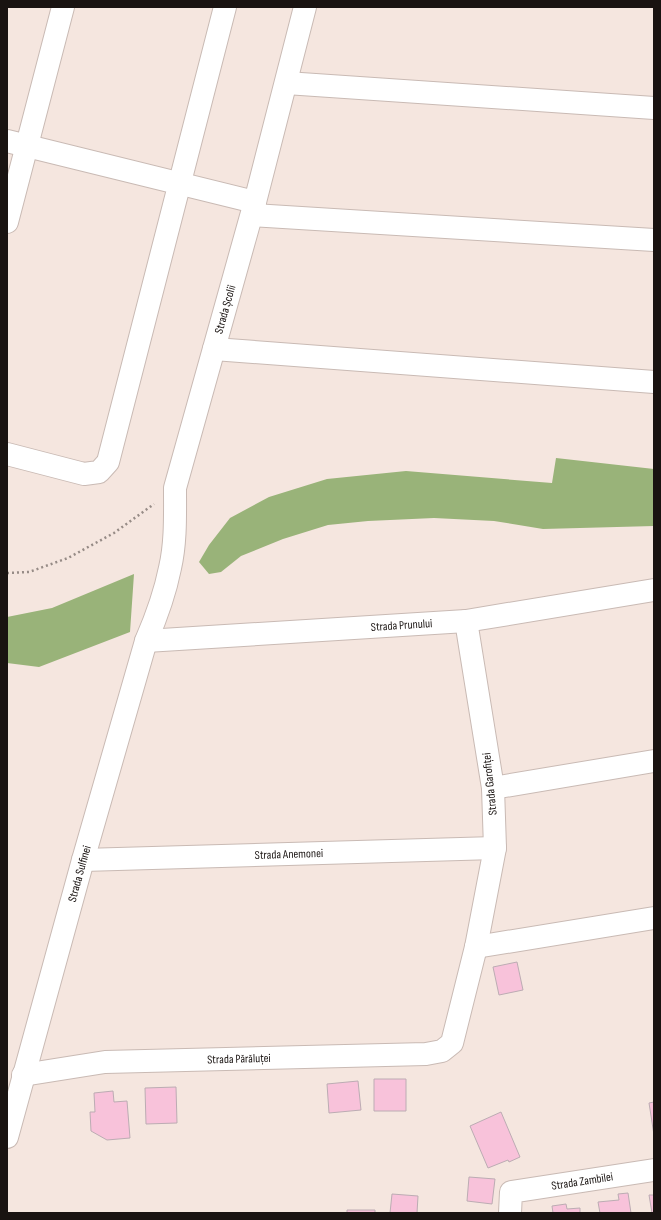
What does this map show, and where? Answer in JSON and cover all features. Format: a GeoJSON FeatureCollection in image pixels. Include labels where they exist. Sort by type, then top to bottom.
{"type":"FeatureCollection","features":[{"type":"Feature","properties":{"kind":"street"},"geometry":{"type":"LineString","coordinates":[[7,222],[17,143],[63,7]]}},
{"type":"Feature","properties":{"kind":"street"},"geometry":{"type":"LineString","coordinates":[[7,454],[84,474],[99,472],[108,462],[225,7]]}},
{"type":"Feature","properties":{"kind":"street","name":"Strada Școlii"},"geometry":{"type":"LineString","coordinates":[[157,614],[170,568],[175,528],[175,488],[254,208],[305,7]]}},
{"type":"Feature","properties":{"kind":"street"},"geometry":{"type":"LineString","coordinates":[[286,83],[654,108]]}},
{"type":"Feature","properties":{"kind":"street"},"geometry":{"type":"LineString","coordinates":[[17,143],[179,184],[254,208],[654,240]]}},
{"type":"Feature","properties":{"kind":"street"},"geometry":{"type":"LineString","coordinates":[[214,349],[654,382]]}},
{"type":"Feature","properties":{"kind":"street","name":"Strada Prunului"},"geometry":{"type":"LineString","coordinates":[[146,641],[466,621],[654,590]]}},
{"type":"Feature","properties":{"kind":"street","name":"Strada Sulfinei"},"geometry":{"type":"LineString","coordinates":[[7,1137],[83,860],[146,641],[157,614]]}},
{"type":"Feature","properties":{"kind":"street","name":"Strada Garofiței"},"geometry":{"type":"LineString","coordinates":[[452,1043],[476,947],[494,848],[493,788],[466,621]]}},
{"type":"Feature","properties":{"kind":"street"},"geometry":{"type":"LineString","coordinates":[[493,788],[654,761]]}},
{"type":"Feature","properties":{"kind":"street","name":"Strada Anemonei"},"geometry":{"type":"LineString","coordinates":[[83,860],[494,848]]}},
{"type":"Feature","properties":{"kind":"street"},"geometry":{"type":"LineString","coordinates":[[476,947],[654,918]]}},
{"type":"Feature","properties":{"kind":"street","name":"Strada Părăluței"},"geometry":{"type":"LineString","coordinates":[[23,1075],[105,1062],[426,1054],[442,1051],[452,1043]]}},
{"type":"Feature","properties":{"kind":"street","name":"Strada Zambilei"},"geometry":{"type":"LineString","coordinates":[[510,1203],[654,1170]]}},
{"type":"Feature","properties":{"kind":"path"},"geometry":{"type":"LineString","coordinates":[[7,573],[29,572],[68,558],[114,533],[175,488]]}},
{"type":"Feature","properties":{"kind":"green space"},"geometry":{"type":"Polygon","coordinates":[[[556,458],[654,469],[654,526],[543,529],[494,521],[434,518],[368,521],[328,525],[283,539],[241,556],[221,572],[209,574],[199,562],[209,545],[230,518],[269,497],[327,479],[406,471],[552,483],[556,458]]]}},
{"type":"Feature","properties":{"kind":"green space"},"geometry":{"type":"Polygon","coordinates":[[[134,574],[130,632],[39,667],[7,663],[7,617],[52,608],[134,574]]]}},
{"type":"Feature","properties":{"kind":"building"},"geometry":{"type":"Polygon","coordinates":[[[517,962],[523,990],[499,995],[493,967],[517,962]]]}},
{"type":"Feature","properties":{"kind":"building"},"geometry":{"type":"Polygon","coordinates":[[[374,1079],[406,1079],[406,1111],[374,1111],[374,1079]]]}},
{"type":"Feature","properties":{"kind":"building"},"geometry":{"type":"Polygon","coordinates":[[[358,1081],[361,1110],[329,1113],[327,1084],[358,1081]]]}},
{"type":"Feature","properties":{"kind":"building"},"geometry":{"type":"Polygon","coordinates":[[[176,1087],[177,1123],[146,1124],[145,1088],[176,1087]]]}},
{"type":"Feature","properties":{"kind":"building"},"geometry":{"type":"Polygon","coordinates":[[[113,1091],[114,1102],[127,1101],[130,1138],[107,1140],[91,1131],[90,1112],[95,1112],[94,1093],[113,1091]]]}},
{"type":"Feature","properties":{"kind":"building"},"geometry":{"type":"Polygon","coordinates":[[[654,1102],[654,1135],[649,1103],[654,1102]]]}},
{"type":"Feature","properties":{"kind":"building"},"geometry":{"type":"Polygon","coordinates":[[[501,1112],[520,1157],[488,1168],[470,1126],[501,1112]]]}},
{"type":"Feature","properties":{"kind":"building"},"geometry":{"type":"Polygon","coordinates":[[[469,1177],[495,1179],[492,1204],[467,1201],[469,1177]]]}},
{"type":"Feature","properties":{"kind":"building"},"geometry":{"type":"Polygon","coordinates":[[[628,1193],[631,1213],[600,1213],[598,1202],[619,1200],[618,1194],[628,1193]]]}},
{"type":"Feature","properties":{"kind":"building"},"geometry":{"type":"Polygon","coordinates":[[[392,1194],[418,1196],[417,1213],[390,1213],[392,1194]]]}},
{"type":"Feature","properties":{"kind":"building"},"geometry":{"type":"Polygon","coordinates":[[[649,1195],[654,1195],[654,1213],[652,1213],[649,1195]]]}},
{"type":"Feature","properties":{"kind":"building"},"geometry":{"type":"Polygon","coordinates":[[[566,1204],[567,1209],[580,1208],[580,1213],[553,1213],[552,1206],[566,1204]]]}},
{"type":"Feature","properties":{"kind":"building"},"geometry":{"type":"Polygon","coordinates":[[[347,1210],[375,1210],[375,1213],[347,1213],[347,1210]]]}}]}
